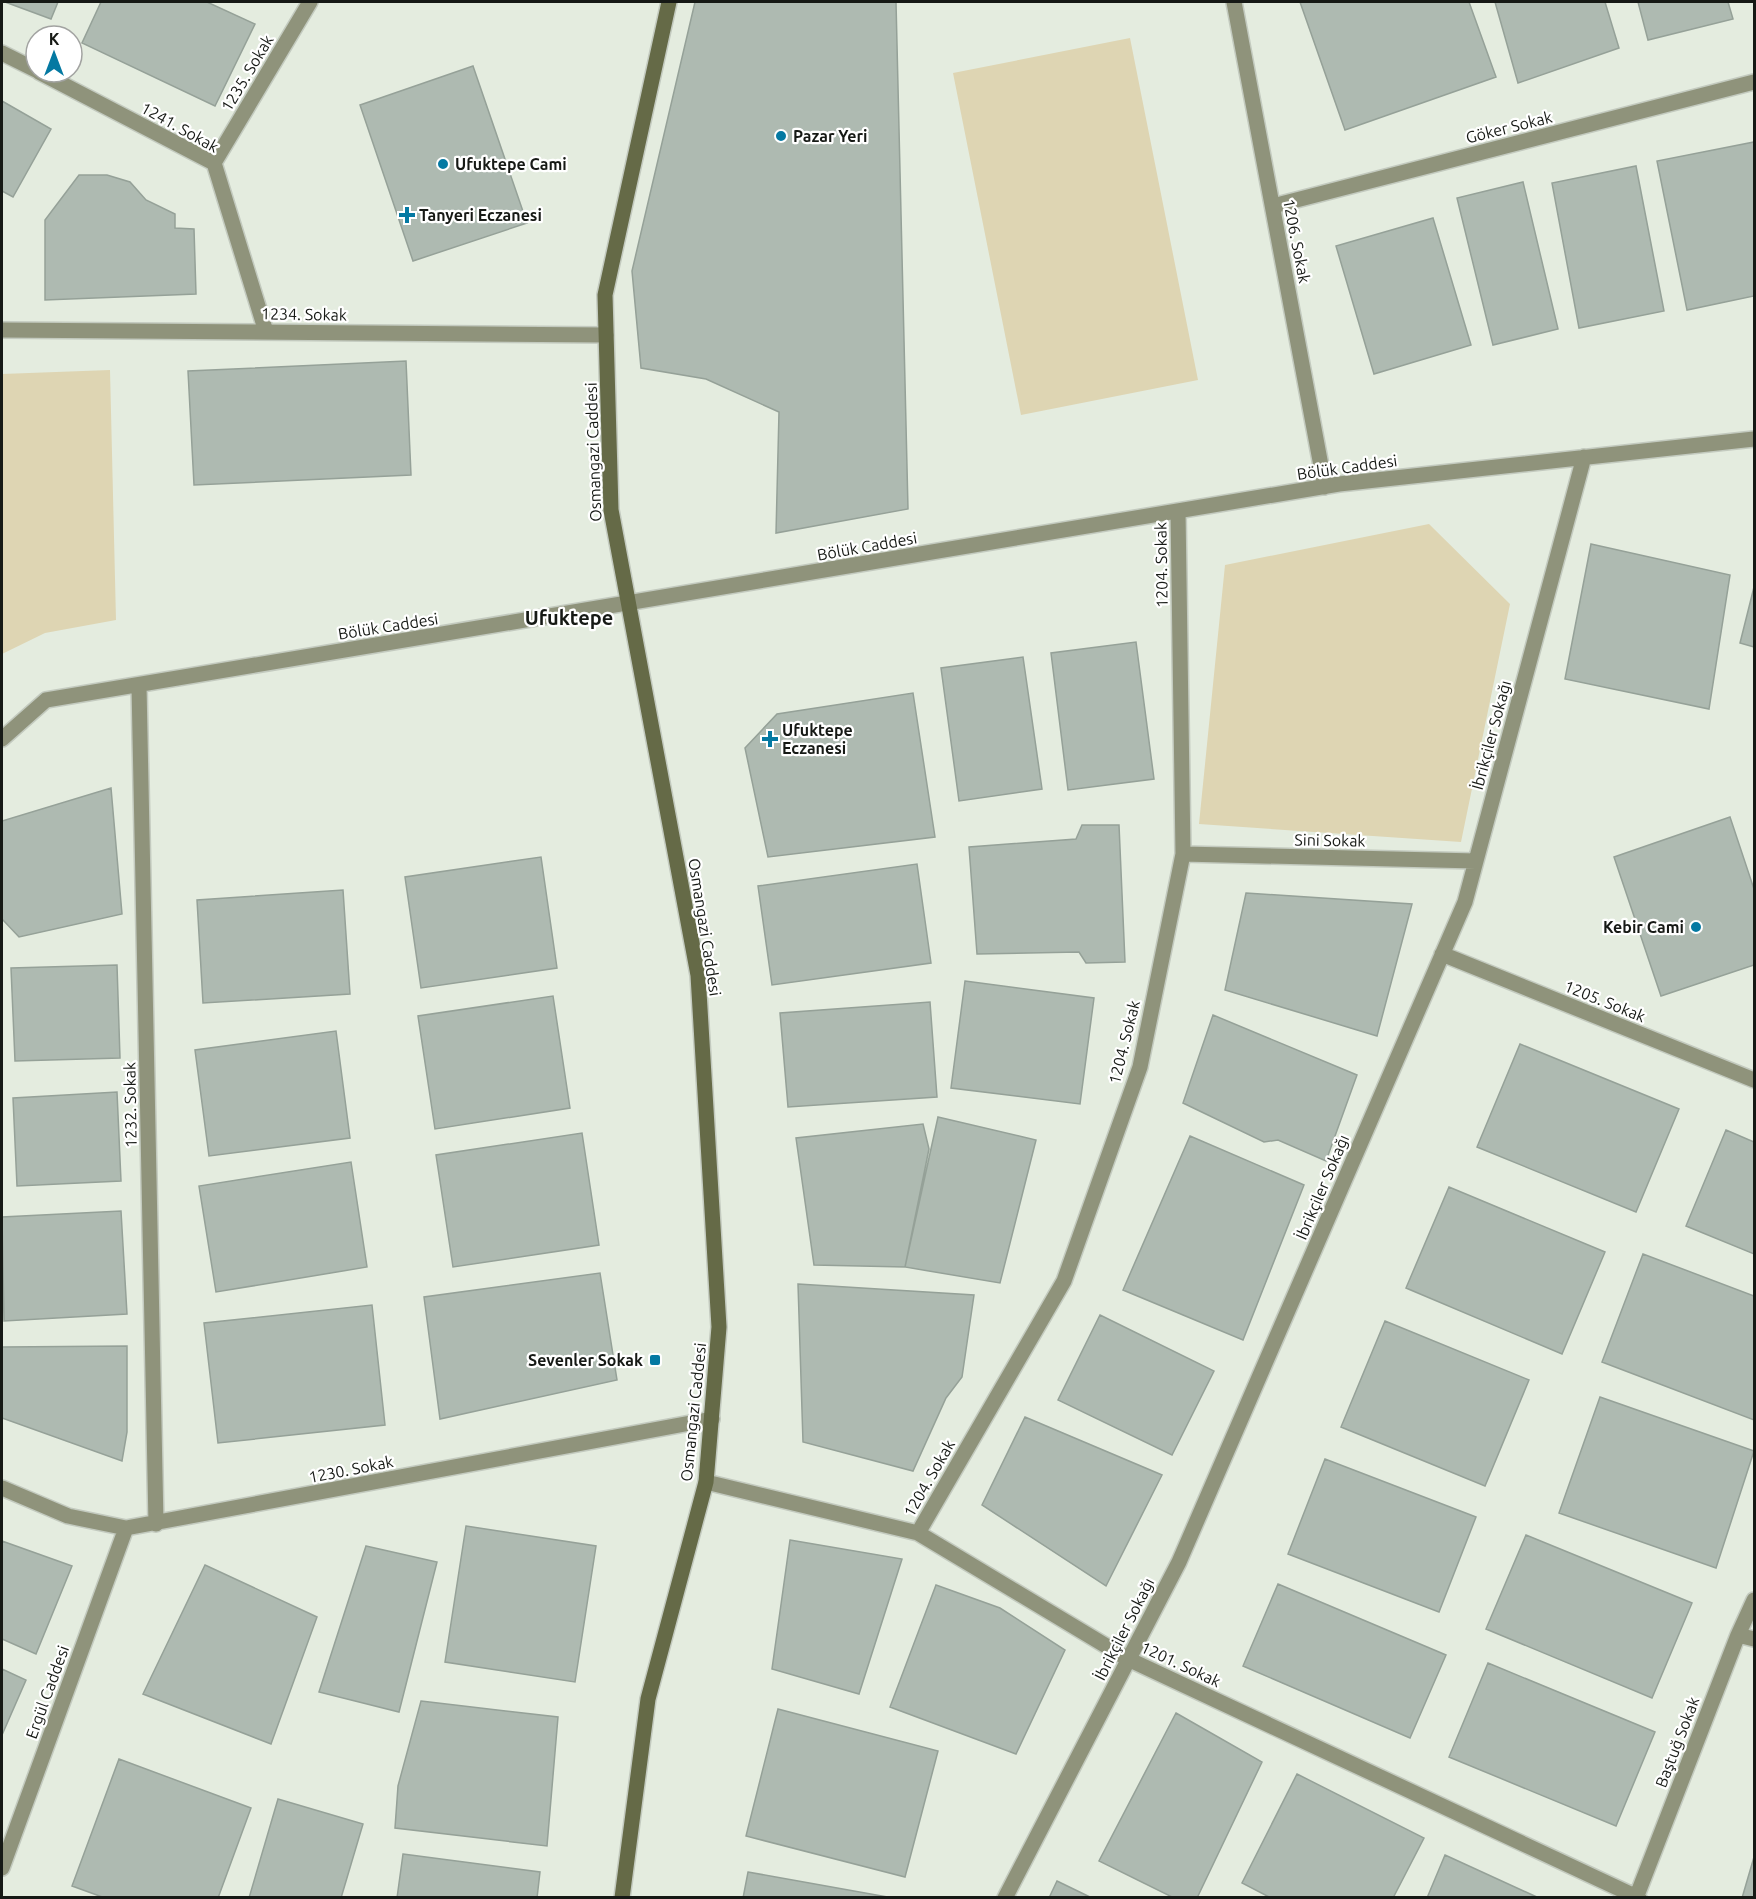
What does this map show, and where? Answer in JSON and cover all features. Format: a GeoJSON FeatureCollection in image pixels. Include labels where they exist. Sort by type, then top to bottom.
{"type":"FeatureCollection","features":[{"type":"Feature","properties":{"kind":"main road","name":"Osmangazi Caddesi"},"geometry":{"type":"LineString","coordinates":[[622,1898],[648,1699],[706,1482],[719,1327],[698,975],[610,510],[606,295],[669,2]]}},
{"type":"Feature","properties":{"kind":"street","name":"1235. Sokak"},"geometry":{"type":"LineString","coordinates":[[214,163],[310,2]]}},
{"type":"Feature","properties":{"kind":"street","name":"1206. Sokak"},"geometry":{"type":"LineString","coordinates":[[1234,2],[1325,487]]}},
{"type":"Feature","properties":{"kind":"street","name":"1241. Sokak"},"geometry":{"type":"LineString","coordinates":[[2,52],[24,64]]}},
{"type":"Feature","properties":{"kind":"street","name":"Göker Sokak"},"geometry":{"type":"LineString","coordinates":[[1272,207],[1755,82]]}},
{"type":"Feature","properties":{"kind":"street","name":"1241. Sokak"},"geometry":{"type":"LineString","coordinates":[[63,84],[214,163],[266,332]]}},
{"type":"Feature","properties":{"kind":"street","name":"1234. Sokak"},"geometry":{"type":"LineString","coordinates":[[2,330],[606,335]]}},
{"type":"Feature","properties":{"kind":"street","name":"Bölük Caddesi"},"geometry":{"type":"LineString","coordinates":[[2,739],[46,700],[1325,487],[1755,439]]}},
{"type":"Feature","properties":{"kind":"street","name":"İbrikçiler Sokağı"},"geometry":{"type":"LineString","coordinates":[[1005,1898],[1179,1562],[1465,902],[1584,457]]}},
{"type":"Feature","properties":{"kind":"street","name":"1204. Sokak"},"geometry":{"type":"LineString","coordinates":[[918,1533],[1064,1281],[1140,1067],[1183,854],[1178,511]]}},
{"type":"Feature","properties":{"kind":"street","name":"1232. Sokak"},"geometry":{"type":"LineString","coordinates":[[139,686],[156,1524]]}},
{"type":"Feature","properties":{"kind":"street","name":"Sini Sokak"},"geometry":{"type":"LineString","coordinates":[[1183,854],[1476,861]]}},
{"type":"Feature","properties":{"kind":"street","name":"1205. Sokak"},"geometry":{"type":"LineString","coordinates":[[1442,954],[1755,1080]]}},
{"type":"Feature","properties":{"kind":"street","name":"1230. Sokak"},"geometry":{"type":"LineString","coordinates":[[2,1488],[68,1516],[126,1528],[712,1419]]}},
{"type":"Feature","properties":{"kind":"street","name":"1201. Sokak"},"geometry":{"type":"LineString","coordinates":[[706,1482],[918,1533],[1128,1659],[1637,1897]]}},
{"type":"Feature","properties":{"kind":"street","name":"Ergül Caddesi"},"geometry":{"type":"LineString","coordinates":[[2,1868],[126,1528]]}},
{"type":"Feature","properties":{"kind":"street","name":"Baştuğ Sokak"},"geometry":{"type":"LineString","coordinates":[[1637,1897],[1738,1635],[1755,1600]]}},
{"type":"Feature","properties":{"kind":"street"},"geometry":{"type":"LineString","coordinates":[[1738,1635],[1755,1639]]}},
{"type":"Feature","properties":{"kind":"shaded area"},"geometry":{"type":"Polygon","coordinates":[[[1130,38],[1198,380],[1021,415],[953,73],[1130,38]]]}},
{"type":"Feature","properties":{"kind":"shaded area"},"geometry":{"type":"Polygon","coordinates":[[[110,370],[116,620],[45,633],[2,654],[2,374],[110,370]]]}},
{"type":"Feature","properties":{"kind":"shaded area"},"geometry":{"type":"Polygon","coordinates":[[[1429,524],[1510,604],[1461,842],[1199,824],[1225,565],[1429,524]]]}},
{"type":"Feature","properties":{"kind":"building"},"geometry":{"type":"Polygon","coordinates":[[[5,2],[58,2],[51,19],[5,2]]]}},
{"type":"Feature","properties":{"kind":"building"},"geometry":{"type":"Polygon","coordinates":[[[101,2],[207,2],[255,24],[215,106],[84,44],[84,39],[101,2]]]}},
{"type":"Feature","properties":{"kind":"building","name":"Pazar Yeri"},"geometry":{"type":"Polygon","coordinates":[[[695,2],[896,2],[908,509],[776,533],[779,412],[706,379],[641,368],[632,271],[695,2]]]}},
{"type":"Feature","properties":{"kind":"building"},"geometry":{"type":"Polygon","coordinates":[[[1300,2],[1469,2],[1496,77],[1345,130],[1300,2]]]}},
{"type":"Feature","properties":{"kind":"building"},"geometry":{"type":"Polygon","coordinates":[[[1495,2],[1605,2],[1619,48],[1518,83],[1495,2]]]}},
{"type":"Feature","properties":{"kind":"building"},"geometry":{"type":"Polygon","coordinates":[[[1638,2],[1728,2],[1733,19],[1648,40],[1638,2]]]}},
{"type":"Feature","properties":{"kind":"building","name":"Ufuktepe Cami"},"geometry":{"type":"Polygon","coordinates":[[[473,66],[527,223],[413,261],[360,105],[473,66]]]}},
{"type":"Feature","properties":{"kind":"building"},"geometry":{"type":"Polygon","coordinates":[[[2,101],[51,129],[13,197],[2,191],[2,101]]]}},
{"type":"Feature","properties":{"kind":"building"},"geometry":{"type":"Polygon","coordinates":[[[1754,142],[1754,296],[1687,310],[1657,161],[1754,142]]]}},
{"type":"Feature","properties":{"kind":"building"},"geometry":{"type":"Polygon","coordinates":[[[1636,166],[1664,311],[1579,328],[1552,183],[1636,166]]]}},
{"type":"Feature","properties":{"kind":"building"},"geometry":{"type":"Polygon","coordinates":[[[79,175],[107,175],[130,182],[146,200],[175,214],[175,228],[194,229],[196,294],[45,300],[45,220],[79,175]]]}},
{"type":"Feature","properties":{"kind":"building"},"geometry":{"type":"Polygon","coordinates":[[[1523,182],[1558,329],[1493,345],[1457,198],[1523,182]]]}},
{"type":"Feature","properties":{"kind":"building"},"geometry":{"type":"Polygon","coordinates":[[[1433,218],[1471,345],[1374,374],[1336,246],[1433,218]]]}},
{"type":"Feature","properties":{"kind":"building"},"geometry":{"type":"Polygon","coordinates":[[[406,361],[411,475],[194,485],[188,371],[406,361]]]}},
{"type":"Feature","properties":{"kind":"building"},"geometry":{"type":"Polygon","coordinates":[[[1591,544],[1730,575],[1709,709],[1565,679],[1591,544]]]}},
{"type":"Feature","properties":{"kind":"building"},"geometry":{"type":"Polygon","coordinates":[[[1754,587],[1754,647],[1740,643],[1754,587]]]}},
{"type":"Feature","properties":{"kind":"building"},"geometry":{"type":"Polygon","coordinates":[[[1136,642],[1154,779],[1068,790],[1051,653],[1136,642]]]}},
{"type":"Feature","properties":{"kind":"building"},"geometry":{"type":"Polygon","coordinates":[[[1023,657],[1042,789],[959,801],[941,668],[1023,657]]]}},
{"type":"Feature","properties":{"kind":"building"},"geometry":{"type":"Polygon","coordinates":[[[913,693],[935,837],[768,857],[745,748],[777,714],[913,693]]]}},
{"type":"Feature","properties":{"kind":"building"},"geometry":{"type":"Polygon","coordinates":[[[111,788],[122,914],[19,937],[2,919],[2,821],[111,788]]]}},
{"type":"Feature","properties":{"kind":"building","name":"Kebir Cami"},"geometry":{"type":"Polygon","coordinates":[[[1730,817],[1754,889],[1754,965],[1661,996],[1614,857],[1730,817]]]}},
{"type":"Feature","properties":{"kind":"building"},"geometry":{"type":"Polygon","coordinates":[[[1082,825],[1119,825],[1125,962],[1086,963],[1079,952],[977,954],[969,847],[1076,839],[1082,825]]]}},
{"type":"Feature","properties":{"kind":"building"},"geometry":{"type":"Polygon","coordinates":[[[541,857],[557,968],[421,988],[405,877],[541,857]]]}},
{"type":"Feature","properties":{"kind":"building"},"geometry":{"type":"Polygon","coordinates":[[[917,864],[931,963],[772,985],[758,886],[917,864]]]}},
{"type":"Feature","properties":{"kind":"building"},"geometry":{"type":"Polygon","coordinates":[[[343,890],[350,994],[203,1003],[197,900],[343,890]]]}},
{"type":"Feature","properties":{"kind":"building"},"geometry":{"type":"Polygon","coordinates":[[[1246,893],[1412,904],[1377,1036],[1225,990],[1246,893]]]}},
{"type":"Feature","properties":{"kind":"building"},"geometry":{"type":"Polygon","coordinates":[[[117,965],[120,1058],[15,1061],[11,968],[117,965]]]}},
{"type":"Feature","properties":{"kind":"building"},"geometry":{"type":"Polygon","coordinates":[[[965,981],[1094,998],[1080,1104],[951,1088],[965,981]]]}},
{"type":"Feature","properties":{"kind":"building"},"geometry":{"type":"Polygon","coordinates":[[[553,996],[570,1108],[435,1129],[418,1016],[553,996]]]}},
{"type":"Feature","properties":{"kind":"building"},"geometry":{"type":"Polygon","coordinates":[[[930,1002],[937,1097],[788,1107],[780,1013],[930,1002]]]}},
{"type":"Feature","properties":{"kind":"building"},"geometry":{"type":"Polygon","coordinates":[[[1213,1015],[1357,1075],[1326,1161],[1278,1140],[1264,1142],[1183,1103],[1213,1015]]]}},
{"type":"Feature","properties":{"kind":"building"},"geometry":{"type":"Polygon","coordinates":[[[336,1031],[350,1138],[209,1156],[195,1050],[336,1031]]]}},
{"type":"Feature","properties":{"kind":"building"},"geometry":{"type":"Polygon","coordinates":[[[1520,1044],[1679,1109],[1636,1212],[1477,1147],[1520,1044]]]}},
{"type":"Feature","properties":{"kind":"building"},"geometry":{"type":"Polygon","coordinates":[[[117,1092],[121,1181],[17,1186],[13,1098],[117,1092]]]}},
{"type":"Feature","properties":{"kind":"building"},"geometry":{"type":"Polygon","coordinates":[[[938,1117],[1036,1140],[1000,1283],[905,1267],[938,1117]]]}},
{"type":"Feature","properties":{"kind":"building"},"geometry":{"type":"Polygon","coordinates":[[[923,1124],[929,1149],[905,1267],[814,1265],[796,1138],[923,1124]]]}},
{"type":"Feature","properties":{"kind":"building"},"geometry":{"type":"Polygon","coordinates":[[[1726,1130],[1754,1142],[1754,1254],[1686,1226],[1726,1130]]]}},
{"type":"Feature","properties":{"kind":"building"},"geometry":{"type":"Polygon","coordinates":[[[582,1133],[599,1245],[453,1267],[436,1155],[582,1133]]]}},
{"type":"Feature","properties":{"kind":"building"},"geometry":{"type":"Polygon","coordinates":[[[1190,1136],[1304,1185],[1243,1340],[1123,1290],[1190,1136]]]}},
{"type":"Feature","properties":{"kind":"building"},"geometry":{"type":"Polygon","coordinates":[[[351,1162],[367,1267],[216,1292],[199,1186],[351,1162]]]}},
{"type":"Feature","properties":{"kind":"building"},"geometry":{"type":"Polygon","coordinates":[[[1449,1187],[1605,1252],[1562,1354],[1406,1288],[1449,1187]]]}},
{"type":"Feature","properties":{"kind":"building"},"geometry":{"type":"Polygon","coordinates":[[[121,1211],[127,1314],[4,1321],[2,1217],[121,1211]]]}},
{"type":"Feature","properties":{"kind":"building"},"geometry":{"type":"Polygon","coordinates":[[[1643,1254],[1754,1296],[1754,1420],[1602,1362],[1643,1254]]]}},
{"type":"Feature","properties":{"kind":"building"},"geometry":{"type":"Polygon","coordinates":[[[600,1273],[617,1380],[440,1419],[424,1297],[600,1273]]]}},
{"type":"Feature","properties":{"kind":"building"},"geometry":{"type":"Polygon","coordinates":[[[798,1284],[974,1295],[962,1377],[946,1398],[913,1471],[803,1442],[798,1284]]]}},
{"type":"Feature","properties":{"kind":"building"},"geometry":{"type":"Polygon","coordinates":[[[372,1305],[385,1425],[218,1443],[204,1323],[372,1305]]]}},
{"type":"Feature","properties":{"kind":"building"},"geometry":{"type":"Polygon","coordinates":[[[1100,1315],[1214,1371],[1172,1455],[1058,1400],[1100,1315]]]}},
{"type":"Feature","properties":{"kind":"building"},"geometry":{"type":"Polygon","coordinates":[[[1385,1321],[1529,1380],[1485,1486],[1341,1427],[1385,1321]]]}},
{"type":"Feature","properties":{"kind":"building"},"geometry":{"type":"Polygon","coordinates":[[[127,1346],[127,1432],[122,1461],[2,1418],[2,1347],[127,1346]]]}},
{"type":"Feature","properties":{"kind":"building"},"geometry":{"type":"Polygon","coordinates":[[[1600,1397],[1754,1451],[1716,1568],[1559,1513],[1600,1397]]]}},
{"type":"Feature","properties":{"kind":"building"},"geometry":{"type":"Polygon","coordinates":[[[1025,1417],[1162,1475],[1106,1586],[982,1505],[1025,1417]]]}},
{"type":"Feature","properties":{"kind":"building"},"geometry":{"type":"Polygon","coordinates":[[[1325,1459],[1476,1517],[1439,1612],[1288,1554],[1325,1459]]]}},
{"type":"Feature","properties":{"kind":"building"},"geometry":{"type":"Polygon","coordinates":[[[466,1526],[596,1546],[575,1682],[445,1662],[466,1526]]]}},
{"type":"Feature","properties":{"kind":"building"},"geometry":{"type":"Polygon","coordinates":[[[1526,1535],[1692,1603],[1652,1698],[1486,1629],[1526,1535]]]}},
{"type":"Feature","properties":{"kind":"building"},"geometry":{"type":"Polygon","coordinates":[[[790,1540],[902,1559],[859,1694],[772,1669],[790,1540]]]}},
{"type":"Feature","properties":{"kind":"building"},"geometry":{"type":"Polygon","coordinates":[[[2,1541],[72,1566],[36,1654],[2,1639],[2,1541]]]}},
{"type":"Feature","properties":{"kind":"building"},"geometry":{"type":"Polygon","coordinates":[[[366,1546],[437,1562],[399,1712],[319,1692],[366,1546]]]}},
{"type":"Feature","properties":{"kind":"building"},"geometry":{"type":"Polygon","coordinates":[[[205,1565],[317,1617],[271,1744],[143,1694],[205,1565]]]}},
{"type":"Feature","properties":{"kind":"building"},"geometry":{"type":"Polygon","coordinates":[[[1278,1584],[1446,1655],[1410,1738],[1243,1666],[1278,1584]]]}},
{"type":"Feature","properties":{"kind":"building"},"geometry":{"type":"Polygon","coordinates":[[[936,1585],[1000,1608],[1065,1650],[1016,1754],[890,1707],[936,1585]]]}},
{"type":"Feature","properties":{"kind":"building"},"geometry":{"type":"Polygon","coordinates":[[[1488,1663],[1655,1732],[1616,1826],[1449,1757],[1488,1663]]]}},
{"type":"Feature","properties":{"kind":"building"},"geometry":{"type":"Polygon","coordinates":[[[2,1669],[26,1680],[2,1735],[2,1669]]]}},
{"type":"Feature","properties":{"kind":"building"},"geometry":{"type":"Polygon","coordinates":[[[421,1701],[558,1717],[547,1846],[395,1828],[398,1786],[421,1701]]]}},
{"type":"Feature","properties":{"kind":"building"},"geometry":{"type":"Polygon","coordinates":[[[778,1709],[938,1751],[905,1877],[746,1836],[778,1709]]]}},
{"type":"Feature","properties":{"kind":"building"},"geometry":{"type":"Polygon","coordinates":[[[1176,1713],[1262,1762],[1197,1898],[1174,1898],[1099,1861],[1176,1713]]]}},
{"type":"Feature","properties":{"kind":"building"},"geometry":{"type":"Polygon","coordinates":[[[119,1759],[251,1808],[218,1898],[105,1898],[72,1886],[119,1759]]]}},
{"type":"Feature","properties":{"kind":"building"},"geometry":{"type":"Polygon","coordinates":[[[1297,1774],[1424,1838],[1393,1898],[1271,1898],[1242,1883],[1297,1774]]]}},
{"type":"Feature","properties":{"kind":"building"},"geometry":{"type":"Polygon","coordinates":[[[278,1799],[363,1824],[341,1898],[249,1898],[278,1799]]]}},
{"type":"Feature","properties":{"kind":"building"},"geometry":{"type":"Polygon","coordinates":[[[403,1854],[540,1872],[537,1898],[397,1898],[403,1854]]]}},
{"type":"Feature","properties":{"kind":"building"},"geometry":{"type":"Polygon","coordinates":[[[1445,1855],[1539,1898],[1427,1898],[1445,1855]]]}},
{"type":"Feature","properties":{"kind":"building"},"geometry":{"type":"Polygon","coordinates":[[[1754,1857],[1754,1898],[1742,1898],[1754,1857]]]}},
{"type":"Feature","properties":{"kind":"building"},"geometry":{"type":"Polygon","coordinates":[[[748,1872],[893,1898],[743,1898],[748,1872]]]}},
{"type":"Feature","properties":{"kind":"building"},"geometry":{"type":"Polygon","coordinates":[[[1057,1881],[1092,1898],[1049,1898],[1057,1881]]]}},
{"type":"Feature","properties":{"kind":"place","name":"Pazar Yeri"},"geometry":{"type":"Point","coordinates":[781,136]}},
{"type":"Feature","properties":{"kind":"place","name":"Ufuktepe Cami"},"geometry":{"type":"Point","coordinates":[443,164]}},
{"type":"Feature","properties":{"kind":"place","name":"Tanyeri Eczanesi"},"geometry":{"type":"Point","coordinates":[407,215]}},
{"type":"Feature","properties":{"kind":"place","name":"Ufuktepe Eczanesi"},"geometry":{"type":"Point","coordinates":[770,739]}},
{"type":"Feature","properties":{"kind":"place","name":"Kebir Cami"},"geometry":{"type":"Point","coordinates":[1696,927]}},
{"type":"Feature","properties":{"kind":"place","name":"Sevenler Sokak"},"geometry":{"type":"Point","coordinates":[655,1360]}},
{"type":"Feature","properties":{"kind":"district","name":"Ufuktepe"},"geometry":{"type":"Point","coordinates":[569,617]}}]}
